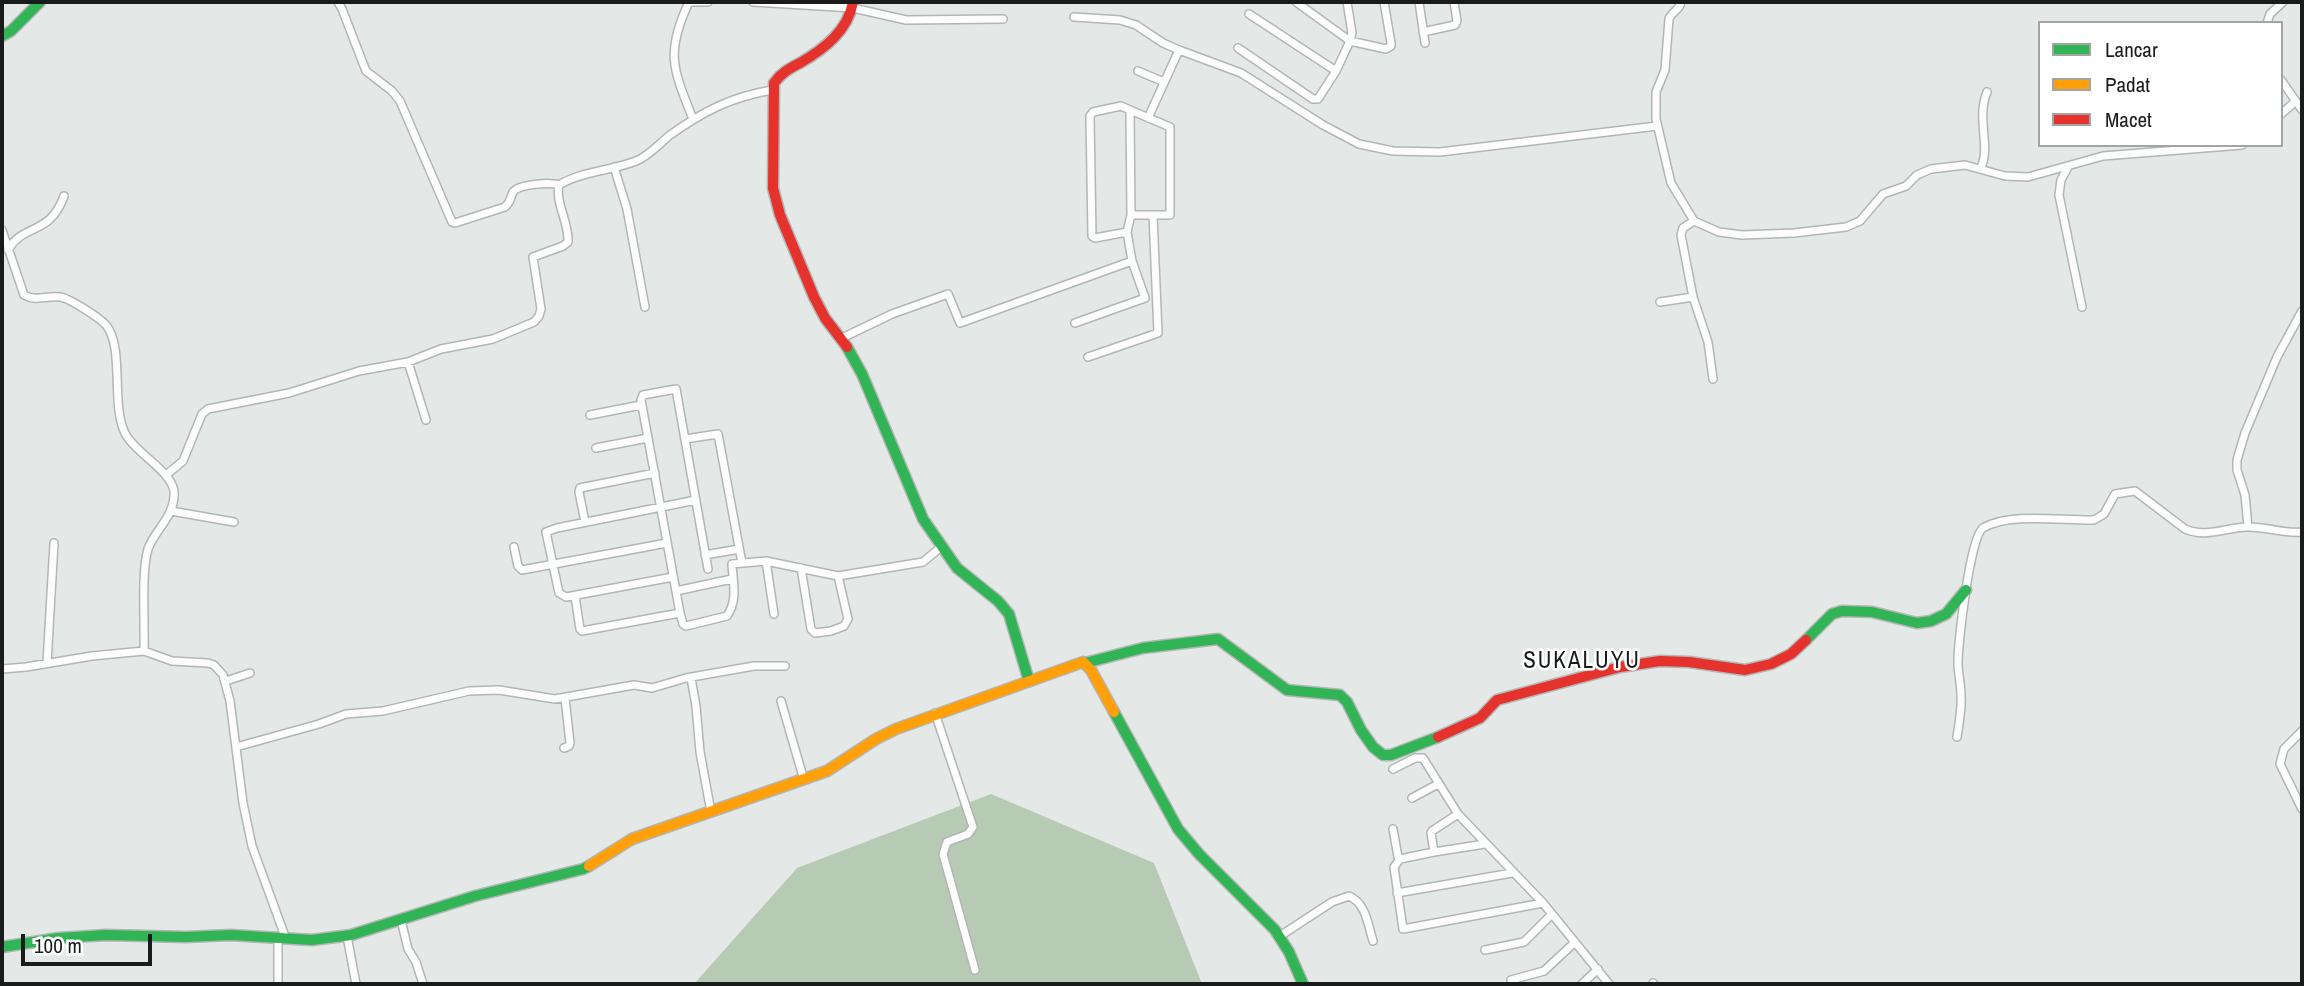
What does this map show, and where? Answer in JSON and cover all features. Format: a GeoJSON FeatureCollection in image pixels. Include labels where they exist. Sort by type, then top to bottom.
{"type":"FeatureCollection","features":[{"type":"Feature","properties":{"kind":"street"},"geometry":{"type":"LineString","coordinates":[[2,36],[11,31],[40,2]]}},
{"type":"Feature","properties":{"kind":"street"},"geometry":{"type":"LineString","coordinates":[[338,2],[366,71],[392,91],[400,101],[452,222],[455,223],[505,207],[519,188],[537,184],[559,185],[578,176],[642,158],[693,119],[722,102],[772,90]]}},
{"type":"Feature","properties":{"kind":"street"},"geometry":{"type":"LineString","coordinates":[[693,119],[673,61],[675,37],[689,2],[708,2]]}},
{"type":"Feature","properties":{"kind":"street"},"geometry":{"type":"LineString","coordinates":[[753,2],[853,5],[906,20],[1003,19]]}},
{"type":"Feature","properties":{"kind":"street"},"geometry":{"type":"LineString","coordinates":[[1296,2],[1350,41],[1386,49],[1391,46],[1384,2]]}},
{"type":"Feature","properties":{"kind":"street"},"geometry":{"type":"LineString","coordinates":[[1238,48],[1313,99],[1318,99],[1336,71],[1350,41],[1352,33],[1348,2]]}},
{"type":"Feature","properties":{"kind":"street"},"geometry":{"type":"LineString","coordinates":[[1419,2],[1425,43]]}},
{"type":"Feature","properties":{"kind":"street"},"geometry":{"type":"LineString","coordinates":[[1423,32],[1455,25],[1457,21],[1454,2]]}},
{"type":"Feature","properties":{"kind":"street"},"geometry":{"type":"LineString","coordinates":[[1681,2],[1669,19],[1665,69],[1656,92],[1657,126],[1670,179],[1693,221],[1707,228],[1731,234],[1794,233],[1836,228],[1860,221],[1879,198],[1906,186],[1926,170],[1965,165],[1981,167],[2006,176],[2036,176],[2099,157],[2217,147]]}},
{"type":"Feature","properties":{"kind":"street"},"geometry":{"type":"LineString","coordinates":[[2268,21],[2270,14],[2283,2]]}},
{"type":"Feature","properties":{"kind":"street"},"geometry":{"type":"LineString","coordinates":[[853,5],[846,21],[831,40],[779,75],[772,90],[772,175],[778,208],[819,307],[842,338],[868,387],[923,519],[941,547],[965,576],[1004,606],[1013,623],[1029,681]]}},
{"type":"Feature","properties":{"kind":"street"},"geometry":{"type":"LineString","coordinates":[[1249,14],[1336,71]]}},
{"type":"Feature","properties":{"kind":"street"},"geometry":{"type":"LineString","coordinates":[[1074,17],[1128,22],[1179,50],[1241,73],[1343,137],[1374,148],[1418,153],[1440,152],[1657,126]]}},
{"type":"Feature","properties":{"kind":"street"},"geometry":{"type":"LineString","coordinates":[[1148,118],[1179,50]]}},
{"type":"Feature","properties":{"kind":"street"},"geometry":{"type":"LineString","coordinates":[[1138,71],[1164,82]]}},
{"type":"Feature","properties":{"kind":"street"},"geometry":{"type":"LineString","coordinates":[[2283,83],[2302,110]]}},
{"type":"Feature","properties":{"kind":"street"},"geometry":{"type":"LineString","coordinates":[[1981,167],[1984,160],[1982,115],[1987,92]]}},
{"type":"Feature","properties":{"kind":"street"},"geometry":{"type":"LineString","coordinates":[[2283,112],[2296,102]]}},
{"type":"Feature","properties":{"kind":"street"},"geometry":{"type":"LineString","coordinates":[[1127,232],[1095,238],[1090,232],[1090,116],[1093,112],[1121,106],[1170,127],[1170,215],[1131,215]]}},
{"type":"Feature","properties":{"kind":"street"},"geometry":{"type":"LineString","coordinates":[[1130,110],[1131,215],[1127,232],[1132,261],[1145,298],[1157,310]]}},
{"type":"Feature","properties":{"kind":"street"},"geometry":{"type":"LineString","coordinates":[[614,167],[627,209],[645,307]]}},
{"type":"Feature","properties":{"kind":"street"},"geometry":{"type":"LineString","coordinates":[[2067,167],[2059,195],[2082,307]]}},
{"type":"Feature","properties":{"kind":"street"},"geometry":{"type":"LineString","coordinates":[[166,475],[183,461],[202,414],[208,409],[289,393],[359,371],[408,362],[441,349],[493,339],[537,320],[541,309],[533,257],[568,242],[567,225],[558,196],[559,185]]}},
{"type":"Feature","properties":{"kind":"street"},"geometry":{"type":"LineString","coordinates":[[8,250],[16,239],[44,225],[55,216],[64,197]]}},
{"type":"Feature","properties":{"kind":"street"},"geometry":{"type":"LineString","coordinates":[[1087,357],[1157,333],[1153,215]]}},
{"type":"Feature","properties":{"kind":"street"},"geometry":{"type":"LineString","coordinates":[[1693,221],[1681,232],[1693,297],[1706,335],[1713,379]]}},
{"type":"Feature","properties":{"kind":"street"},"geometry":{"type":"LineString","coordinates":[[2,230],[22,291],[27,297],[67,299],[106,326],[115,359],[119,415],[124,430],[140,452],[166,475],[174,492],[171,511],[153,540],[146,558],[145,651]]}},
{"type":"Feature","properties":{"kind":"street"},"geometry":{"type":"LineString","coordinates":[[842,338],[892,314],[948,294],[960,323],[1132,261]]}},
{"type":"Feature","properties":{"kind":"street"},"geometry":{"type":"LineString","coordinates":[[1660,302],[1693,297]]}},
{"type":"Feature","properties":{"kind":"street"},"geometry":{"type":"LineString","coordinates":[[1075,323],[1145,298]]}},
{"type":"Feature","properties":{"kind":"street"},"geometry":{"type":"LineString","coordinates":[[2248,527],[2245,495],[2237,470],[2237,460],[2245,433],[2277,357],[2302,311]]}},
{"type":"Feature","properties":{"kind":"street"},"geometry":{"type":"LineString","coordinates":[[408,362],[426,420]]}},
{"type":"Feature","properties":{"kind":"street"},"geometry":{"type":"LineString","coordinates":[[708,569],[675,388],[643,396],[641,405],[673,577],[680,613],[686,626],[727,616],[735,600],[732,565],[766,561],[838,576],[923,562],[941,547]]}},
{"type":"Feature","properties":{"kind":"street"},"geometry":{"type":"LineString","coordinates":[[590,415],[641,405]]}},
{"type":"Feature","properties":{"kind":"street"},"geometry":{"type":"LineString","coordinates":[[685,439],[718,434],[742,563]]}},
{"type":"Feature","properties":{"kind":"street"},"geometry":{"type":"LineString","coordinates":[[596,448],[648,438]]}},
{"type":"Feature","properties":{"kind":"street"},"geometry":{"type":"LineString","coordinates":[[585,522],[580,488],[655,473]]}},
{"type":"Feature","properties":{"kind":"street"},"geometry":{"type":"LineString","coordinates":[[1957,737],[1962,697],[1958,662],[1966,590],[1974,545],[1984,527],[2019,518],[2094,520],[2104,514],[2115,494],[2136,491],[2194,533],[2248,527],[2290,533],[2302,532]]}},
{"type":"Feature","properties":{"kind":"street"},"geometry":{"type":"LineString","coordinates":[[673,577],[566,597],[559,593],[547,530],[696,500]]}},
{"type":"Feature","properties":{"kind":"street"},"geometry":{"type":"LineString","coordinates":[[171,511],[234,522]]}},
{"type":"Feature","properties":{"kind":"street"},"geometry":{"type":"LineString","coordinates":[[47,663],[54,543]]}},
{"type":"Feature","properties":{"kind":"street"},"geometry":{"type":"LineString","coordinates":[[514,547],[518,566],[522,570],[667,543]]}},
{"type":"Feature","properties":{"kind":"street"},"geometry":{"type":"LineString","coordinates":[[705,555],[739,550]]}},
{"type":"Feature","properties":{"kind":"street"},"geometry":{"type":"LineString","coordinates":[[766,561],[774,614]]}},
{"type":"Feature","properties":{"kind":"street"},"geometry":{"type":"LineString","coordinates":[[801,568],[811,629],[815,633],[844,626],[848,619],[838,576]]}},
{"type":"Feature","properties":{"kind":"street"},"geometry":{"type":"LineString","coordinates":[[676,591],[732,579]]}},
{"type":"Feature","properties":{"kind":"street"},"geometry":{"type":"LineString","coordinates":[[2,947],[59,938],[106,936],[231,935],[312,940],[347,936],[475,896],[583,869],[632,839],[804,780],[841,764],[885,734],[935,713],[1076,664],[1143,648],[1218,639],[1287,690],[1340,695],[1347,702],[1373,747],[1383,755],[1391,755],[1480,718],[1497,700],[1620,667],[1660,661],[1745,670],[1771,664],[1791,654],[1832,614],[1842,611],[1872,612],[1917,623],[1931,621],[1947,614],[1966,590]]}},
{"type":"Feature","properties":{"kind":"street"},"geometry":{"type":"LineString","coordinates":[[575,596],[582,631],[680,613]]}},
{"type":"Feature","properties":{"kind":"street"},"geometry":{"type":"LineString","coordinates":[[2,669],[145,651],[172,661],[214,665],[226,681],[252,846],[282,939],[278,984]]}},
{"type":"Feature","properties":{"kind":"street"},"geometry":{"type":"LineString","coordinates":[[1085,663],[1178,829],[1194,849],[1280,936],[1303,984]]}},
{"type":"Feature","properties":{"kind":"street"},"geometry":{"type":"LineString","coordinates":[[236,747],[346,714],[383,710],[469,691],[499,690],[555,699],[634,685],[652,688],[663,683],[754,666],[785,666]]}},
{"type":"Feature","properties":{"kind":"street"},"geometry":{"type":"LineString","coordinates":[[226,681],[250,673]]}},
{"type":"Feature","properties":{"kind":"street"},"geometry":{"type":"LineString","coordinates":[[691,678],[711,812]]}},
{"type":"Feature","properties":{"kind":"street"},"geometry":{"type":"LineString","coordinates":[[564,748],[570,743],[565,698]]}},
{"type":"Feature","properties":{"kind":"street"},"geometry":{"type":"LineString","coordinates":[[781,701],[804,780]]}},
{"type":"Feature","properties":{"kind":"street"},"geometry":{"type":"LineString","coordinates":[[935,713],[973,827],[968,834],[947,842],[943,854],[975,970]]}},
{"type":"Feature","properties":{"kind":"street"},"geometry":{"type":"LineString","coordinates":[[2302,731],[2284,749],[2280,764],[2302,809]]}},
{"type":"Feature","properties":{"kind":"street"},"geometry":{"type":"LineString","coordinates":[[1393,769],[1419,757],[1423,758],[1458,814],[1552,914],[1609,984]]}},
{"type":"Feature","properties":{"kind":"street"},"geometry":{"type":"LineString","coordinates":[[1412,798],[1438,784]]}},
{"type":"Feature","properties":{"kind":"street"},"geometry":{"type":"LineString","coordinates":[[1434,852],[1430,833],[1458,814]]}},
{"type":"Feature","properties":{"kind":"street"},"geometry":{"type":"LineString","coordinates":[[1393,829],[1400,859]]}},
{"type":"Feature","properties":{"kind":"street"},"geometry":{"type":"LineString","coordinates":[[1485,844],[1400,859],[1394,867],[1403,929],[1543,904]]}},
{"type":"Feature","properties":{"kind":"street"},"geometry":{"type":"LineString","coordinates":[[1397,893],[1512,873]]}},
{"type":"Feature","properties":{"kind":"street"},"geometry":{"type":"LineString","coordinates":[[1280,936],[1332,902],[1349,896],[1356,898],[1362,907],[1373,941]]}},
{"type":"Feature","properties":{"kind":"street"},"geometry":{"type":"LineString","coordinates":[[1485,950],[1524,942],[1552,914]]}},
{"type":"Feature","properties":{"kind":"street"},"geometry":{"type":"LineString","coordinates":[[401,920],[408,949],[416,962],[423,984]]}},
{"type":"Feature","properties":{"kind":"street"},"geometry":{"type":"LineString","coordinates":[[347,936],[356,984]]}},
{"type":"Feature","properties":{"kind":"street"},"geometry":{"type":"LineString","coordinates":[[1511,980],[1544,971],[1575,942]]}},
{"type":"Feature","properties":{"kind":"street"},"geometry":{"type":"LineString","coordinates":[[1583,984],[1598,970]]}},
{"type":"Feature","properties":{"kind":"green space"},"geometry":{"type":"Polygon","coordinates":[[[991,794],[1154,863],[1202,984],[694,984],[797,868],[991,794]]]}},
{"type":"Feature","properties":{"kind":"traffic: fast"},"geometry":{"type":"LineString","coordinates":[[2,36],[11,31],[40,2]]}},
{"type":"Feature","properties":{"kind":"traffic: fast"},"geometry":{"type":"LineString","coordinates":[[847,347],[862,374],[923,519],[957,568],[998,601],[1009,614],[1029,681]]}},
{"type":"Feature","properties":{"kind":"traffic: fast"},"geometry":{"type":"LineString","coordinates":[[1806,640],[1832,614],[1842,611],[1872,612],[1917,623],[1931,621],[1946,614],[1966,590]]}},
{"type":"Feature","properties":{"kind":"traffic: fast"},"geometry":{"type":"LineString","coordinates":[[1085,663],[1143,648],[1218,639],[1287,690],[1340,695],[1347,702],[1373,747],[1383,755],[1391,755],[1438,737]]}},
{"type":"Feature","properties":{"kind":"traffic: fast"},"geometry":{"type":"LineString","coordinates":[[1114,712],[1178,829],[1199,854],[1275,930],[1289,952],[1303,984]]}},
{"type":"Feature","properties":{"kind":"traffic: fast"},"geometry":{"type":"LineString","coordinates":[[2,947],[59,938],[106,935],[231,935],[312,940],[351,935],[475,896],[589,866]]}},
{"type":"Feature","properties":{"kind":"traffic: slow"},"geometry":{"type":"LineString","coordinates":[[589,866],[632,839],[827,771],[896,729],[1083,662],[1091,670],[1114,712]]}},
{"type":"Feature","properties":{"kind":"traffic: jam"},"geometry":{"type":"LineString","coordinates":[[847,347],[825,318],[814,297],[780,215],[773,188],[774,83],[786,71],[818,52],[834,38],[846,22],[853,2]]}},
{"type":"Feature","properties":{"kind":"traffic: jam"},"geometry":{"type":"LineString","coordinates":[[1438,737],[1480,718],[1497,700],[1620,667],[1660,661],[1745,670],[1771,664],[1791,654],[1806,640]]}},
{"type":"Feature","properties":{"kind":"district","name":"SUKALUYU"},"geometry":{"type":"Point","coordinates":[1582,662]}}]}
